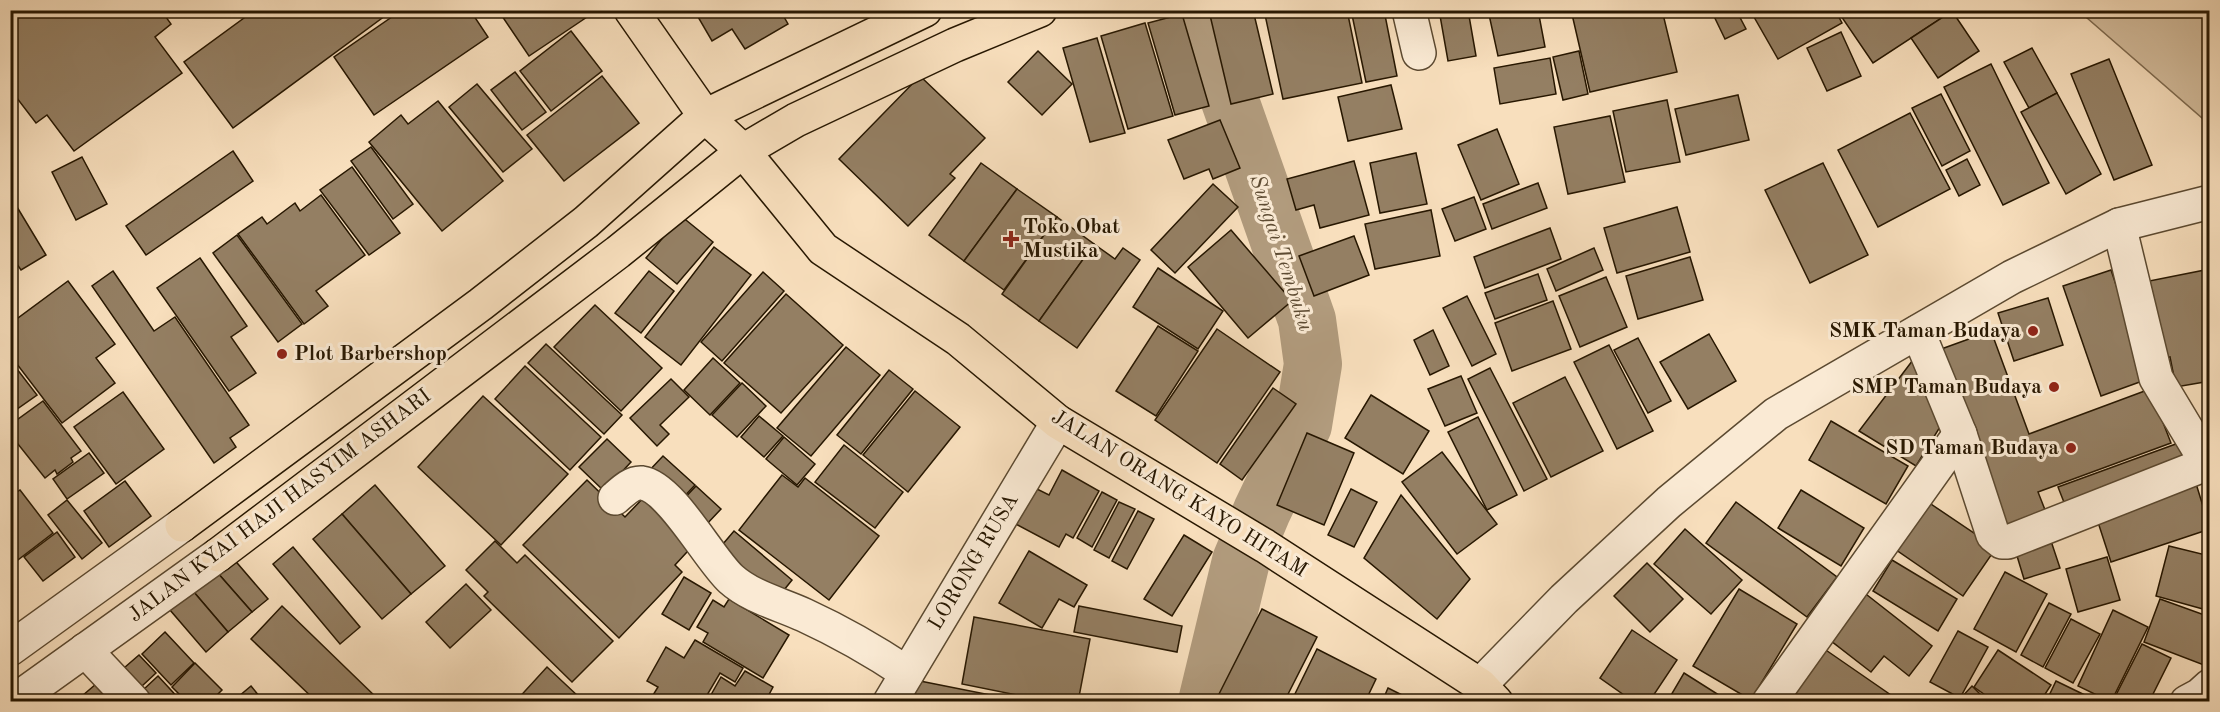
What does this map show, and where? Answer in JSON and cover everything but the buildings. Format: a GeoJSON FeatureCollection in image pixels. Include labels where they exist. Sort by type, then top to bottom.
{"type":"FeatureCollection","features":[{"type":"Feature","properties":{"kind":"main road","name":"JALAN ORANG KAYO HITAM"},"geometry":{"type":"LineString","coordinates":[[631,10],[705,116],[743,151],[823,249],[958,339],[1058,422],[1265,546],[1488,693]]}},
{"type":"Feature","properties":{"kind":"main road"},"geometry":{"type":"LineString","coordinates":[[182,525],[481,304],[586,222],[705,116],[925,10]]}},
{"type":"Feature","properties":{"kind":"main road","name":"JALAN KYAI HAJI HASYIM ASHARI"},"geometry":{"type":"LineString","coordinates":[[218,555],[618,252],[743,151],[796,120],[955,45],[1040,10]]}},
{"type":"Feature","properties":{"kind":"street"},"geometry":{"type":"LineString","coordinates":[[1409,10],[1419,53]]}},
{"type":"Feature","properties":{"kind":"street"},"geometry":{"type":"LineString","coordinates":[[1488,693],[1564,599],[1652,518],[1776,414],[2012,277],[2119,225],[2210,202]]}},
{"type":"Feature","properties":{"kind":"street"},"geometry":{"type":"LineString","coordinates":[[1918,332],[1960,434],[1993,535],[2002,542],[2008,542],[2208,466],[2156,378],[2119,225]]}},
{"type":"Feature","properties":{"kind":"street","name":"LORONG RUSA"},"geometry":{"type":"LineString","coordinates":[[890,702],[1058,422]]}},
{"type":"Feature","properties":{"kind":"street"},"geometry":{"type":"LineString","coordinates":[[1769,702],[1960,434]]}},
{"type":"Feature","properties":{"kind":"street"},"geometry":{"type":"LineString","coordinates":[[615,498],[630,486],[640,483],[651,486],[686,519],[714,560],[732,580],[761,598],[860,643],[907,673]]}},
{"type":"Feature","properties":{"kind":"street"},"geometry":{"type":"LineString","coordinates":[[10,648],[182,525]]}},
{"type":"Feature","properties":{"kind":"street","name":"JALAN KYAI HAJI HASYIM ASHARI"},"geometry":{"type":"LineString","coordinates":[[13,702],[218,555]]}},
{"type":"Feature","properties":{"kind":"street"},"geometry":{"type":"LineString","coordinates":[[85,650],[134,702]]}},
{"type":"Feature","properties":{"kind":"street"},"geometry":{"type":"LineString","coordinates":[[2187,702],[2210,686]]}},
{"type":"Feature","properties":{"kind":"shaded area"},"geometry":{"type":"Polygon","coordinates":[[[2079,11],[2209,11],[2209,124],[2079,11]]]}},
{"type":"Feature","properties":{"kind":"waterway","name":"Sungai Tembuku"},"geometry":{"type":"LineString","coordinates":[[1198,10],[1307,320],[1313,364],[1303,425],[1241,561],[1207,702]]}},
{"type":"Feature","properties":{"kind":"place","name":"Toko Obat Mustika"},"geometry":{"type":"Point","coordinates":[1011,239]}},
{"type":"Feature","properties":{"kind":"place","name":"SMK Taman Budaya"},"geometry":{"type":"Point","coordinates":[2033,331]}},
{"type":"Feature","properties":{"kind":"place","name":"Plot Barbershop"},"geometry":{"type":"Point","coordinates":[282,354]}},
{"type":"Feature","properties":{"kind":"place","name":"SMP Taman Budaya"},"geometry":{"type":"Point","coordinates":[2054,387]}},
{"type":"Feature","properties":{"kind":"place","name":"SD Taman Budaya"},"geometry":{"type":"Point","coordinates":[2071,448]}}]}
